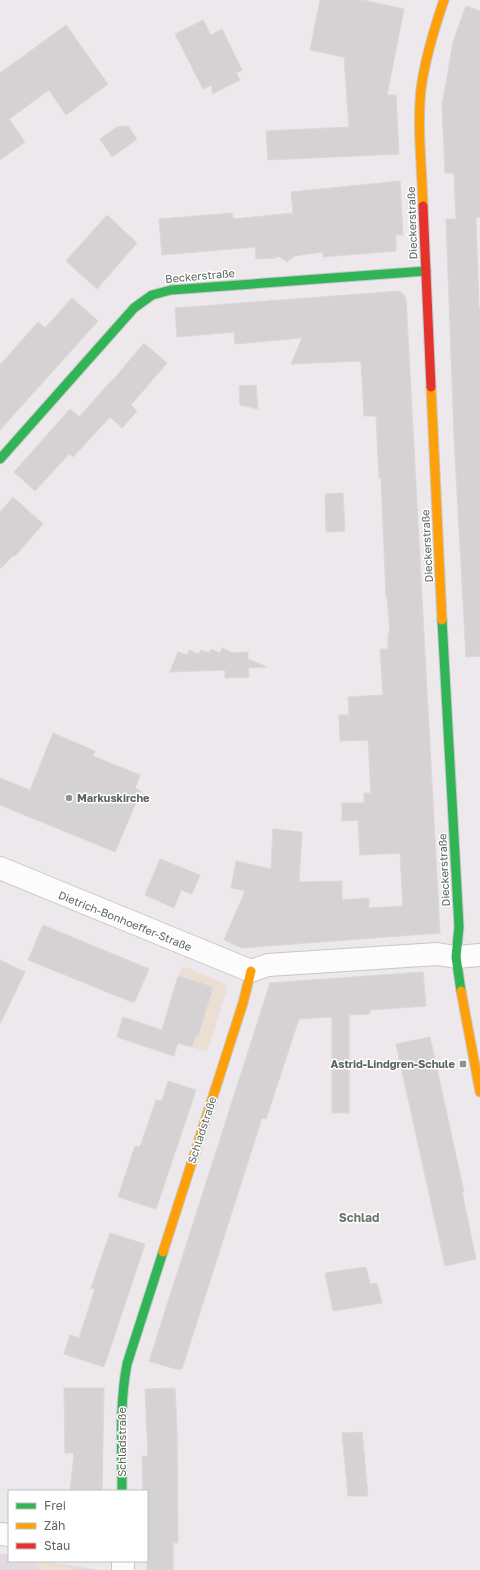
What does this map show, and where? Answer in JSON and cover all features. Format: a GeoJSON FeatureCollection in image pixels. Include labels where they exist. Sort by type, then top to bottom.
{"type":"FeatureCollection","features":[{"type":"Feature","properties":{"kind":"street","name":"Dieckerstraße"},"geometry":{"type":"LineString","coordinates":[[444,0],[427,57],[421,98],[420,120],[426,271],[459,928],[456,957],[461,992],[480,1092]]}},
{"type":"Feature","properties":{"kind":"street","name":"Beckerstraße"},"geometry":{"type":"LineString","coordinates":[[0,459],[134,308],[152,294],[171,290],[426,271]]}},
{"type":"Feature","properties":{"kind":"street","name":"Dietrich-Bonhoeffer-Straße"},"geometry":{"type":"LineString","coordinates":[[0,868],[251,971]]}},
{"type":"Feature","properties":{"kind":"street"},"geometry":{"type":"LineString","coordinates":[[251,971],[268,965],[437,954],[456,957],[480,955]]}},
{"type":"Feature","properties":{"kind":"street","name":"Schladstraße"},"geometry":{"type":"LineString","coordinates":[[122,1490],[122,1421],[124,1380],[127,1364],[243,1004],[251,971]]}},
{"type":"Feature","properties":{"kind":"shaded area"},"geometry":{"type":"Polygon","coordinates":[[[183,966],[226,984],[227,989],[207,1052],[192,1047],[196,1035],[198,1036],[178,976],[183,966]]]}},
{"type":"Feature","properties":{"kind":"shaded area"},"geometry":{"type":"Polygon","coordinates":[[[0,1554],[8,1554],[8,1562],[48,1562],[100,1570],[0,1570],[0,1554]]]}},
{"type":"Feature","properties":{"kind":"shaded area"},"geometry":{"type":"Polygon","coordinates":[[[37,1562],[44,1562],[80,1570],[37,1570],[37,1562]]]}},
{"type":"Feature","properties":{"kind":"building"},"geometry":{"type":"Polygon","coordinates":[[[320,0],[363,0],[404,9],[387,95],[396,95],[399,154],[268,160],[266,131],[349,127],[344,57],[310,50],[320,0]]]}},
{"type":"Feature","properties":{"kind":"building"},"geometry":{"type":"Polygon","coordinates":[[[466,6],[480,11],[480,217],[476,218],[480,308],[480,656],[466,657],[454,437],[446,219],[456,219],[454,173],[445,173],[442,106],[453,42],[466,6]]]}},
{"type":"Feature","properties":{"kind":"building"},"geometry":{"type":"Polygon","coordinates":[[[203,20],[211,35],[222,29],[242,70],[236,73],[240,80],[212,94],[212,85],[203,89],[175,34],[203,20]]]}},
{"type":"Feature","properties":{"kind":"building"},"geometry":{"type":"Polygon","coordinates":[[[66,25],[108,84],[66,115],[49,90],[9,119],[25,142],[0,160],[0,73],[66,25]]]}},
{"type":"Feature","properties":{"kind":"building"},"geometry":{"type":"Polygon","coordinates":[[[128,126],[137,139],[112,157],[100,139],[117,127],[128,126]]]}},
{"type":"Feature","properties":{"kind":"building"},"geometry":{"type":"Polygon","coordinates":[[[400,181],[403,235],[396,235],[396,251],[323,257],[323,252],[294,256],[287,262],[278,256],[276,258],[256,259],[255,247],[162,255],[159,219],[232,213],[233,219],[293,213],[291,192],[400,181]]]}},
{"type":"Feature","properties":{"kind":"building"},"geometry":{"type":"Polygon","coordinates":[[[107,215],[137,243],[97,289],[66,261],[107,215]]]}},
{"type":"Feature","properties":{"kind":"building"},"geometry":{"type":"Polygon","coordinates":[[[400,291],[406,298],[440,933],[242,948],[224,940],[245,891],[231,888],[236,861],[271,869],[273,829],[302,832],[299,882],[342,881],[342,900],[369,898],[369,908],[403,906],[400,853],[360,855],[358,820],[342,821],[342,803],[364,803],[364,793],[371,793],[368,740],[340,741],[339,715],[349,715],[348,697],[383,695],[380,649],[388,649],[388,633],[390,633],[386,597],[381,478],[379,478],[376,416],[364,416],[361,361],[291,364],[302,338],[235,344],[234,332],[177,337],[175,308],[400,291]]]}},
{"type":"Feature","properties":{"kind":"building"},"geometry":{"type":"Polygon","coordinates":[[[72,298],[98,321],[0,430],[0,365],[38,322],[45,328],[72,298]]]}},
{"type":"Feature","properties":{"kind":"building"},"geometry":{"type":"Polygon","coordinates":[[[144,343],[167,363],[131,405],[137,411],[122,428],[110,417],[73,457],[69,454],[35,491],[14,472],[70,409],[79,417],[144,343]]]}},
{"type":"Feature","properties":{"kind":"building"},"geometry":{"type":"Polygon","coordinates":[[[256,385],[258,409],[240,405],[239,386],[256,385]]]}},
{"type":"Feature","properties":{"kind":"building"},"geometry":{"type":"Polygon","coordinates":[[[343,493],[345,531],[326,532],[325,494],[343,493]]]}},
{"type":"Feature","properties":{"kind":"building"},"geometry":{"type":"Polygon","coordinates":[[[13,497],[43,524],[15,556],[14,555],[0,569],[0,512],[13,497]]]}},
{"type":"Feature","properties":{"kind":"building"},"geometry":{"type":"Polygon","coordinates":[[[222,648],[233,653],[248,652],[248,659],[267,667],[248,668],[249,677],[225,678],[225,670],[170,672],[178,652],[187,655],[189,650],[199,654],[201,650],[209,653],[211,649],[220,653],[222,648]]]}},
{"type":"Feature","properties":{"kind":"building","name":"Markuskirche"},"geometry":{"type":"Polygon","coordinates":[[[53,733],[95,751],[93,756],[140,775],[135,788],[141,791],[115,852],[0,805],[0,778],[30,790],[53,733]]]}},
{"type":"Feature","properties":{"kind":"building"},"geometry":{"type":"Polygon","coordinates":[[[160,859],[200,875],[192,894],[181,890],[174,908],[145,895],[160,859]]]}},
{"type":"Feature","properties":{"kind":"building"},"geometry":{"type":"Polygon","coordinates":[[[43,925],[149,969],[134,1003],[28,960],[43,925]]]}},
{"type":"Feature","properties":{"kind":"building"},"geometry":{"type":"Polygon","coordinates":[[[0,960],[25,972],[0,1024],[0,960]]]}},
{"type":"Feature","properties":{"kind":"building"},"geometry":{"type":"Polygon","coordinates":[[[423,972],[426,1006],[370,1010],[370,1014],[349,1015],[349,1113],[332,1113],[332,1017],[299,1019],[266,1119],[262,1118],[182,1369],[175,1369],[149,1361],[270,983],[423,972]]]}},
{"type":"Feature","properties":{"kind":"building"},"geometry":{"type":"Polygon","coordinates":[[[178,976],[213,987],[198,1036],[196,1035],[192,1047],[178,1043],[174,1056],[117,1037],[123,1017],[162,1030],[178,976]]]}},
{"type":"Feature","properties":{"kind":"building"},"geometry":{"type":"Polygon","coordinates":[[[430,1037],[464,1192],[462,1192],[476,1259],[445,1266],[396,1044],[430,1037]]]}},
{"type":"Feature","properties":{"kind":"building"},"geometry":{"type":"Polygon","coordinates":[[[168,1081],[196,1090],[156,1209],[118,1197],[135,1146],[140,1147],[156,1100],[162,1101],[168,1081]]]}},
{"type":"Feature","properties":{"kind":"building"},"geometry":{"type":"Polygon","coordinates":[[[110,1233],[145,1244],[104,1367],[64,1354],[70,1335],[79,1338],[95,1289],[91,1288],[110,1233]]]}},
{"type":"Feature","properties":{"kind":"building"},"geometry":{"type":"Polygon","coordinates":[[[366,1267],[370,1284],[377,1283],[382,1303],[333,1311],[325,1273],[366,1267]]]}},
{"type":"Feature","properties":{"kind":"building"},"geometry":{"type":"Polygon","coordinates":[[[64,1388],[104,1388],[102,1490],[70,1490],[74,1453],[65,1453],[64,1388]]]}},
{"type":"Feature","properties":{"kind":"building"},"geometry":{"type":"Polygon","coordinates":[[[175,1388],[177,1429],[178,1543],[173,1543],[173,1570],[147,1570],[148,1490],[143,1490],[142,1456],[148,1456],[145,1389],[175,1388]]]}},
{"type":"Feature","properties":{"kind":"building"},"geometry":{"type":"Polygon","coordinates":[[[362,1432],[368,1496],[348,1496],[342,1433],[362,1432]]]}},
{"type":"Feature","properties":{"kind":"traffic: fast"},"geometry":{"type":"LineString","coordinates":[[0,459],[134,308],[152,295],[171,290],[426,271]]}},
{"type":"Feature","properties":{"kind":"traffic: fast"},"geometry":{"type":"LineString","coordinates":[[442,620],[459,927],[456,957],[461,991]]}},
{"type":"Feature","properties":{"kind":"traffic: fast"},"geometry":{"type":"LineString","coordinates":[[122,1490],[121,1443],[124,1380],[127,1364],[163,1252]]}},
{"type":"Feature","properties":{"kind":"traffic: slow"},"geometry":{"type":"LineString","coordinates":[[423,206],[420,133],[421,89],[430,44],[444,0]]}},
{"type":"Feature","properties":{"kind":"traffic: slow"},"geometry":{"type":"LineString","coordinates":[[431,387],[442,620]]}},
{"type":"Feature","properties":{"kind":"traffic: slow"},"geometry":{"type":"LineString","coordinates":[[163,1252],[243,1003],[251,971]]}},
{"type":"Feature","properties":{"kind":"traffic: slow"},"geometry":{"type":"LineString","coordinates":[[461,991],[480,1092]]}},
{"type":"Feature","properties":{"kind":"traffic: jam"},"geometry":{"type":"LineString","coordinates":[[423,206],[431,387]]}},
{"type":"Feature","properties":{"kind":"place","name":"Markuskirche"},"geometry":{"type":"Point","coordinates":[69,798]}},
{"type":"Feature","properties":{"kind":"place","name":"Astrid-Lindgren-Schule"},"geometry":{"type":"Point","coordinates":[463,1064]}},
{"type":"Feature","properties":{"kind":"district","name":"Schlad"},"geometry":{"type":"Point","coordinates":[359,1218]}}]}
